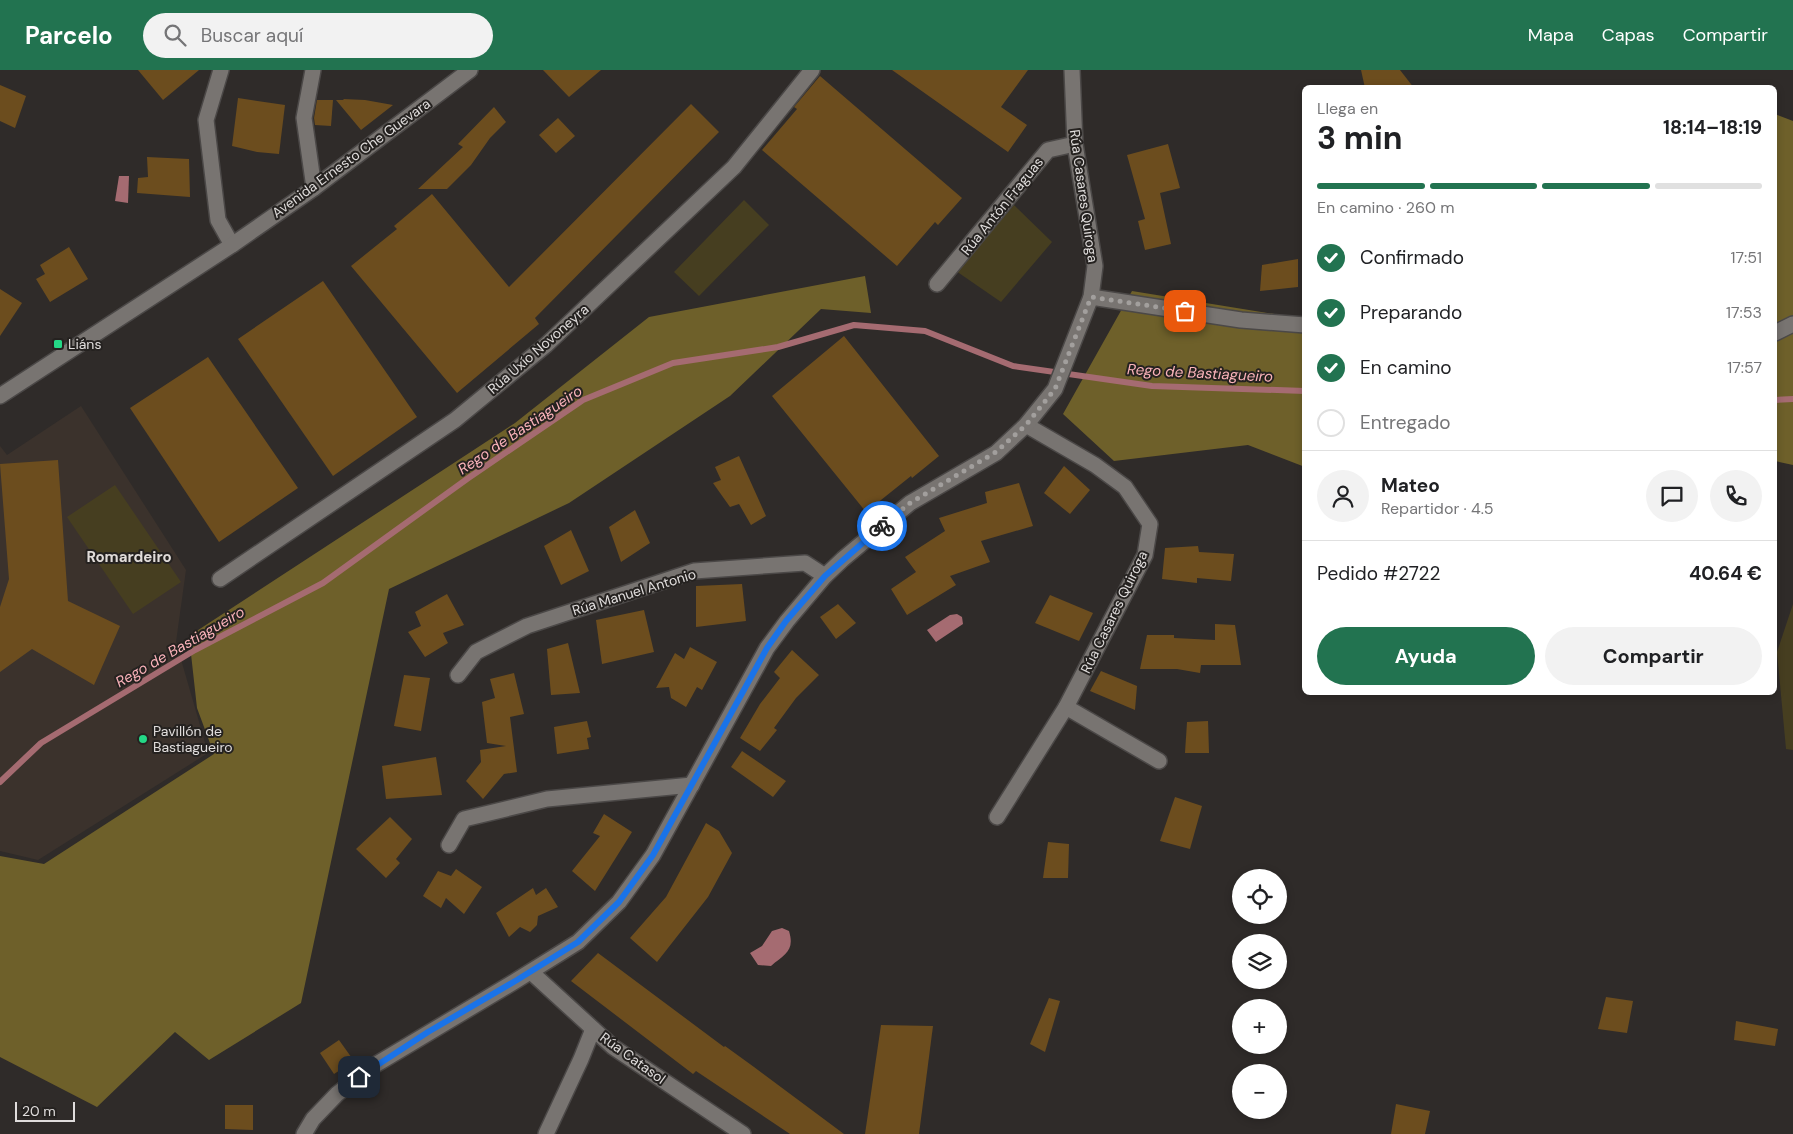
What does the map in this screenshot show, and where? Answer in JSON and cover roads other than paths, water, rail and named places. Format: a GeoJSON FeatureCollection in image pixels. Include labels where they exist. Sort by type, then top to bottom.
{"type":"FeatureCollection","features":[{"type":"Feature","properties":{"kind":"street"},"geometry":{"type":"LineString","coordinates":[[221,70],[206,120],[218,220],[232,245]]}},
{"type":"Feature","properties":{"kind":"street"},"geometry":{"type":"LineString","coordinates":[[313,70],[304,118],[314,188]]}},
{"type":"Feature","properties":{"kind":"street","name":"Avenida Ernesto Che Guevara"},"geometry":{"type":"LineString","coordinates":[[0,396],[232,245],[314,188],[470,70]]}},
{"type":"Feature","properties":{"kind":"street","name":"Rúa Uxío Novoneyra"},"geometry":{"type":"LineString","coordinates":[[220,579],[455,420],[546,345],[734,167],[812,70]]}},
{"type":"Feature","properties":{"kind":"street","name":"Rúa Casares Quiroga"},"geometry":{"type":"LineString","coordinates":[[304,1134],[313,1119],[337,1094],[370,1068],[578,942],[619,902],[653,855],[767,648],[786,621],[825,576],[843,559],[910,503],[996,452],[1026,425],[1055,389],[1091,297],[1095,266],[1076,144],[1072,70]]}},
{"type":"Feature","properties":{"kind":"street","name":"Rúa Antón Fraguas"},"geometry":{"type":"LineString","coordinates":[[938,284],[1048,150],[1076,144]]}},
{"type":"Feature","properties":{"kind":"street"},"geometry":{"type":"LineString","coordinates":[[1091,297],[1241,320],[1302,325]]}},
{"type":"Feature","properties":{"kind":"street"},"geometry":{"type":"LineString","coordinates":[[1777,332],[1793,324]]}},
{"type":"Feature","properties":{"kind":"street","name":"Rúa Casares Quiroga"},"geometry":{"type":"LineString","coordinates":[[997,817],[1066,707],[1145,555],[1150,524],[1125,487],[1095,465],[1026,425]]}},
{"type":"Feature","properties":{"kind":"street","name":"Rúa Manuel Antonio"},"geometry":{"type":"LineString","coordinates":[[458,675],[476,652],[527,626],[694,571],[805,563],[825,576]]}},
{"type":"Feature","properties":{"kind":"street"},"geometry":{"type":"LineString","coordinates":[[1066,707],[1159,761]]}},
{"type":"Feature","properties":{"kind":"street"},"geometry":{"type":"LineString","coordinates":[[450,845],[464,819],[547,799],[692,785]]}},
{"type":"Feature","properties":{"kind":"street","name":"Rúa Catasol"},"geometry":{"type":"LineString","coordinates":[[531,972],[613,1047],[743,1134]]}},
{"type":"Feature","properties":{"kind":"street"},"geometry":{"type":"LineString","coordinates":[[546,1134],[581,1059],[593,1028]]}},
{"type":"Feature","properties":{"kind":"waterway","name":"Rego de Bastiagueiro"},"geometry":{"type":"LineString","coordinates":[[0,782],[41,743],[195,650],[323,583],[467,479],[583,400],[673,363],[778,347],[854,325],[925,331],[1013,366],[1152,386],[1302,391]]}},
{"type":"Feature","properties":{"kind":"waterway","name":"Rego de Bastiagueiro"},"geometry":{"type":"LineString","coordinates":[[1777,400],[1793,399]]}},
{"type":"Feature","properties":{"kind":"place","name":"Liáns"},"geometry":{"type":"Point","coordinates":[58,344]}},
{"type":"Feature","properties":{"kind":"place","name":"Pavillón de Bastiagueiro"},"geometry":{"type":"Point","coordinates":[143,739]}},
{"type":"Feature","properties":{"kind":"district","name":"Romardeiro"},"geometry":{"type":"Point","coordinates":[129,557]}}]}
